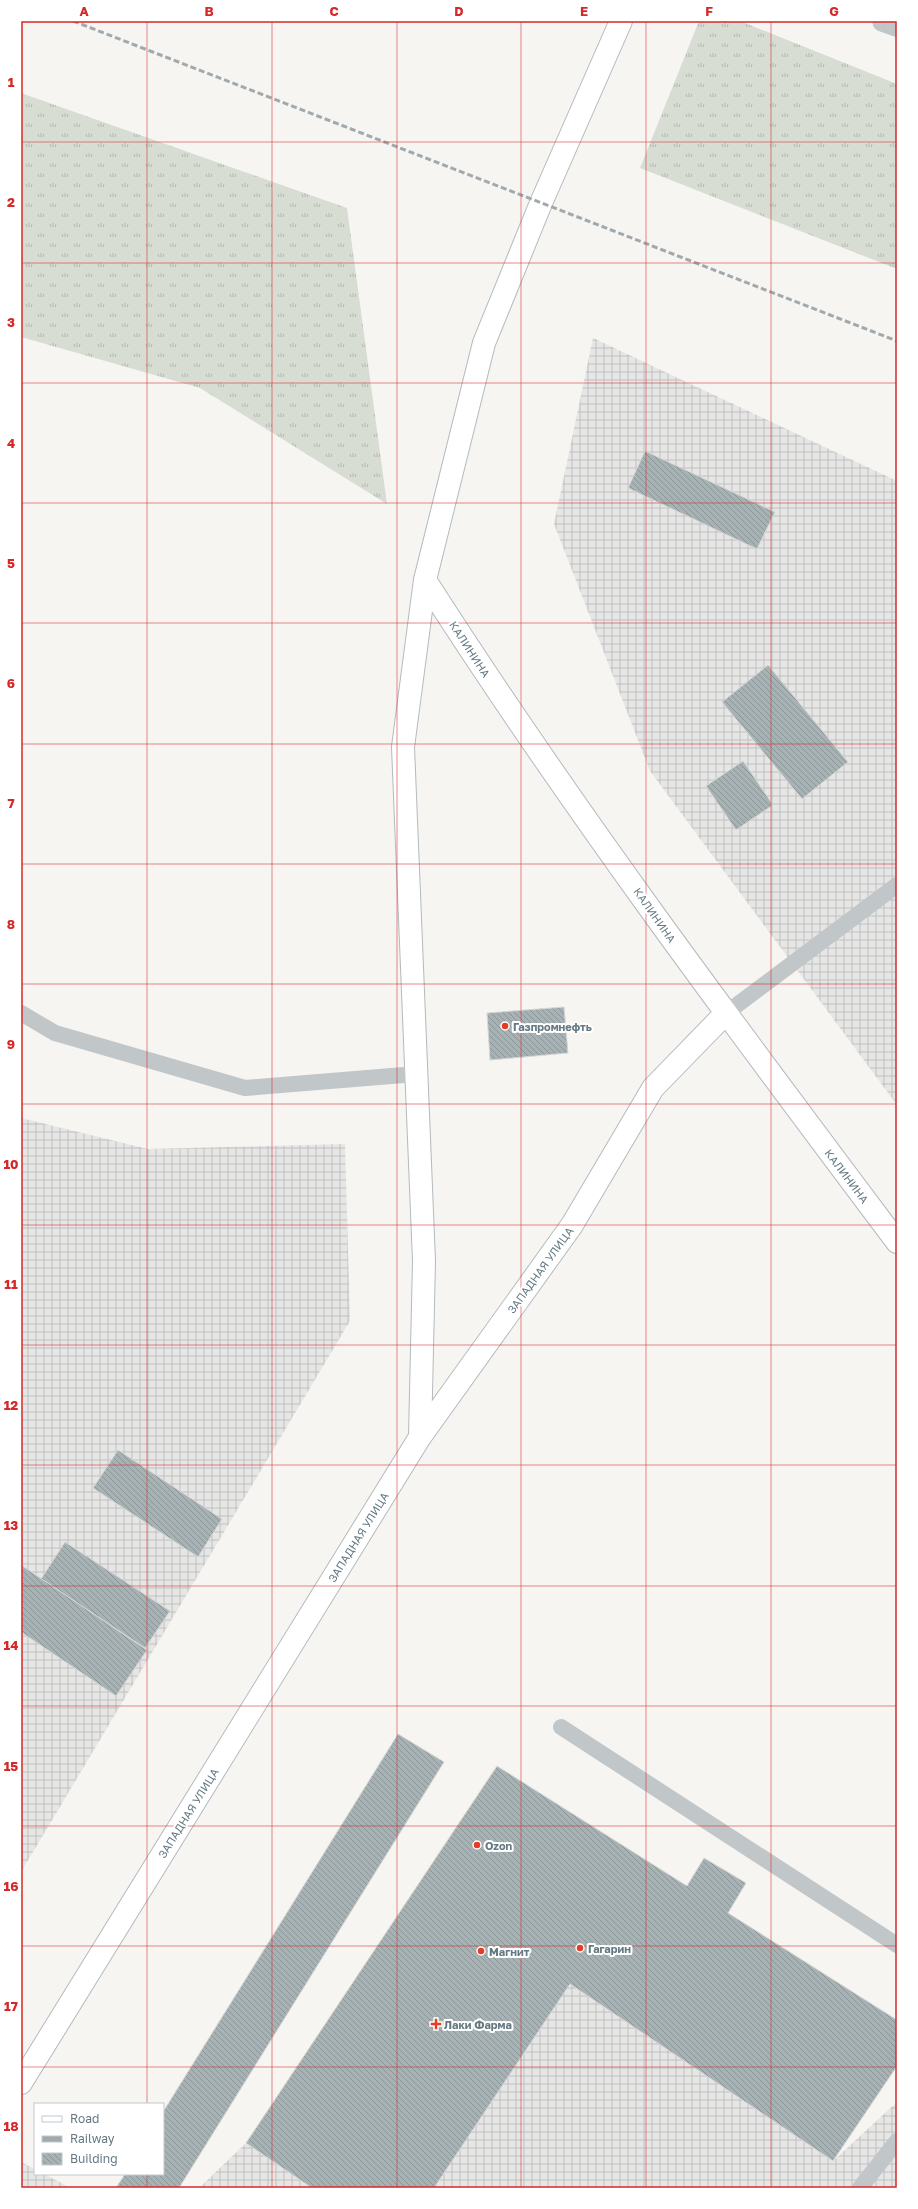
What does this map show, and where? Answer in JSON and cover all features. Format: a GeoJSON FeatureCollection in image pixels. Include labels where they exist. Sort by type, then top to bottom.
{"type":"FeatureCollection","features":[{"type":"Feature","properties":{"kind":"main road"},"geometry":{"type":"LineString","coordinates":[[420,1437],[424,1261],[403,747],[425,580],[484,344],[542,203],[620,21]]}},
{"type":"Feature","properties":{"kind":"main road","name":"КАЛИНИНА"},"geometry":{"type":"LineString","coordinates":[[425,580],[496,690],[725,1014],[897,1242]]}},
{"type":"Feature","properties":{"kind":"main road","name":"ЗАПАДНАЯ УЛИЦА"},"geometry":{"type":"LineString","coordinates":[[21,2083],[420,1437],[572,1225],[653,1088],[725,1014]]}},
{"type":"Feature","properties":{"kind":"street"},"geometry":{"type":"LineString","coordinates":[[884,21],[897,26]]}},
{"type":"Feature","properties":{"kind":"lane"},"geometry":{"type":"LineString","coordinates":[[725,1014],[897,885]]}},
{"type":"Feature","properties":{"kind":"lane"},"geometry":{"type":"LineString","coordinates":[[21,1014],[55,1033],[245,1088],[416,1074]]}},
{"type":"Feature","properties":{"kind":"lane"},"geometry":{"type":"LineString","coordinates":[[561,1727],[897,1945]]}},
{"type":"Feature","properties":{"kind":"lane"},"geometry":{"type":"LineString","coordinates":[[860,2188],[897,2141]]}},
{"type":"Feature","properties":{"kind":"shaded area"},"geometry":{"type":"Polygon","coordinates":[[[593,338],[897,481],[897,1105],[650,771],[554,524],[593,338]]]}},
{"type":"Feature","properties":{"kind":"shaded area"},"geometry":{"type":"Polygon","coordinates":[[[21,1118],[148,1149],[345,1144],[350,1321],[21,1872],[21,1118]]]}},
{"type":"Feature","properties":{"kind":"shaded area"},"geometry":{"type":"Polygon","coordinates":[[[570,1984],[833,2161],[897,2102],[897,2188],[434,2188],[570,1984]]]}},
{"type":"Feature","properties":{"kind":"shaded area"},"geometry":{"type":"Polygon","coordinates":[[[246,2143],[312,2188],[199,2188],[246,2143]]]}},
{"type":"Feature","properties":{"kind":"shaded area"},"geometry":{"type":"Polygon","coordinates":[[[21,2162],[34,2168],[34,2175],[46,2175],[71,2188],[21,2188],[21,2162]]]}},
{"type":"Feature","properties":{"kind":"green space"},"geometry":{"type":"Polygon","coordinates":[[[699,21],[740,21],[897,84],[897,269],[640,168],[699,21]]]}},
{"type":"Feature","properties":{"kind":"green space"},"geometry":{"type":"Polygon","coordinates":[[[21,93],[347,208],[387,504],[200,388],[21,337],[21,93]]]}},
{"type":"Feature","properties":{"kind":"building"},"geometry":{"type":"Polygon","coordinates":[[[645,451],[775,512],[757,549],[628,488],[645,451]]]}},
{"type":"Feature","properties":{"kind":"building"},"geometry":{"type":"Polygon","coordinates":[[[768,665],[848,762],[802,799],[722,702],[768,665]]]}},
{"type":"Feature","properties":{"kind":"building"},"geometry":{"type":"Polygon","coordinates":[[[743,761],[773,805],[736,830],[706,786],[743,761]]]}},
{"type":"Feature","properties":{"kind":"building"},"geometry":{"type":"Polygon","coordinates":[[[564,1007],[568,1053],[490,1060],[487,1013],[564,1007]]]}},
{"type":"Feature","properties":{"kind":"building"},"geometry":{"type":"Polygon","coordinates":[[[118,1450],[222,1519],[198,1557],[93,1488],[118,1450]]]}},
{"type":"Feature","properties":{"kind":"building"},"geometry":{"type":"Polygon","coordinates":[[[65,1542],[170,1611],[145,1648],[41,1579],[65,1542]]]}},
{"type":"Feature","properties":{"kind":"building"},"geometry":{"type":"Polygon","coordinates":[[[21,1565],[147,1650],[116,1696],[21,1632],[21,1565]]]}},
{"type":"Feature","properties":{"kind":"building"},"geometry":{"type":"Polygon","coordinates":[[[398,1734],[444,1762],[179,2188],[116,2188],[124,2175],[164,2175],[164,2110],[398,1734]]]}},
{"type":"Feature","properties":{"kind":"building","name":"Гагарин"},"geometry":{"type":"Polygon","coordinates":[[[497,1766],[687,1886],[704,1858],[746,1883],[728,1913],[897,2020],[897,2066],[833,2161],[570,1984],[434,2188],[312,2188],[246,2143],[497,1766]]]}},
{"type":"Feature","properties":{"kind":"railway"},"geometry":{"type":"LineString","coordinates":[[73,21],[897,341]]}},
{"type":"Feature","properties":{"kind":"place","name":"Газпромнефть"},"geometry":{"type":"Point","coordinates":[505,1026]}},
{"type":"Feature","properties":{"kind":"place","name":"Ozon"},"geometry":{"type":"Point","coordinates":[477,1845]}},
{"type":"Feature","properties":{"kind":"place","name":"Гагарин"},"geometry":{"type":"Point","coordinates":[580,1948]}},
{"type":"Feature","properties":{"kind":"place","name":"Магнит"},"geometry":{"type":"Point","coordinates":[481,1951]}},
{"type":"Feature","properties":{"kind":"place","name":"Лаки Фарма"},"geometry":{"type":"Point","coordinates":[436,2024]}}]}
